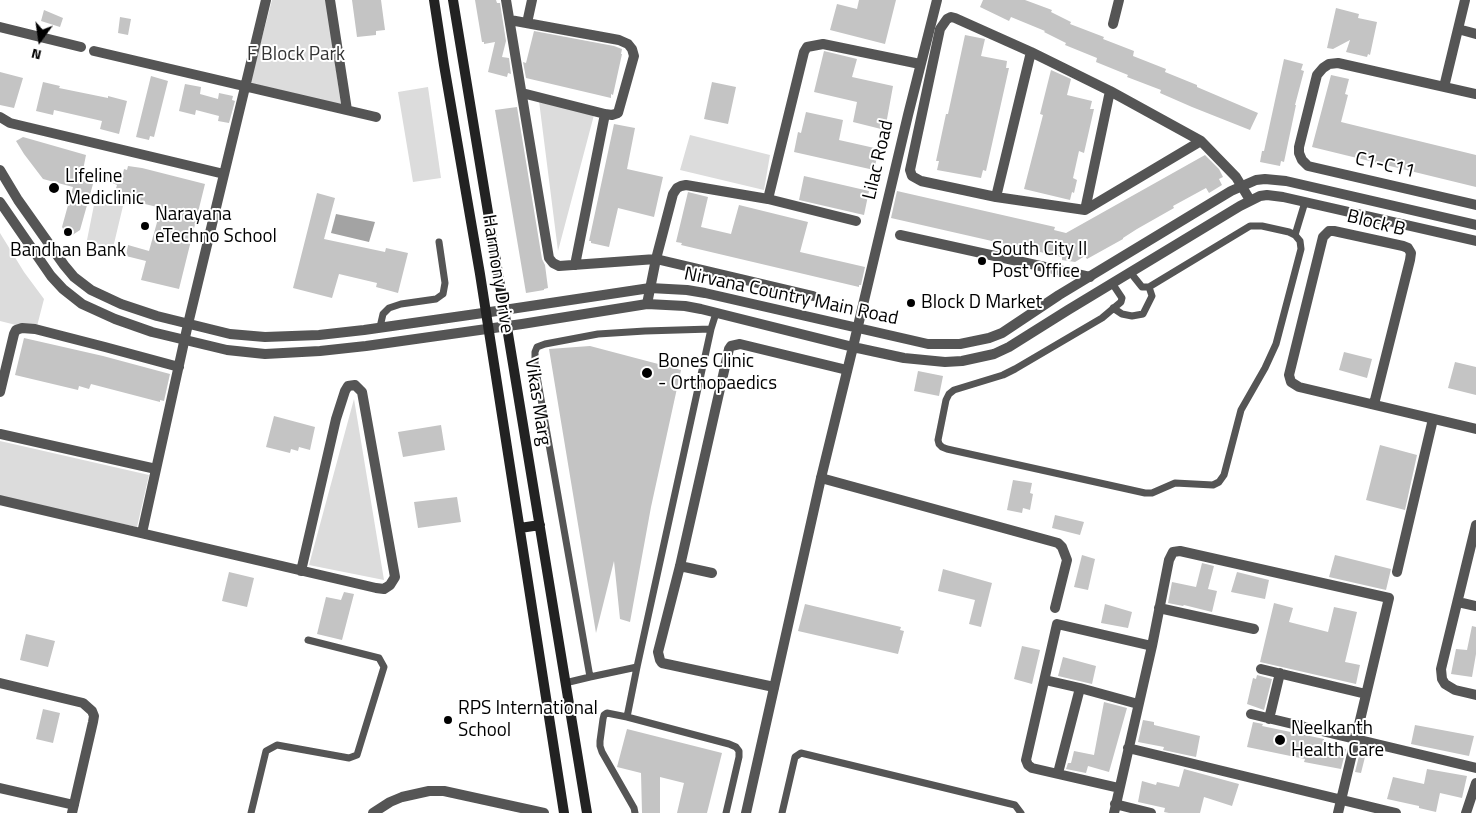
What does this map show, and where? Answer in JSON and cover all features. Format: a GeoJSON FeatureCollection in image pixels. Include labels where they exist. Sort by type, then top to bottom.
{"type":"FeatureCollection","features":[{"type":"Feature","properties":{"kind":"main road","name":"Harmony Drive"},"geometry":{"type":"LineString","coordinates":[[434,0],[486,312],[564,813]]}},
{"type":"Feature","properties":{"kind":"main road","name":"Vikas Marg"},"geometry":{"type":"LineString","coordinates":[[453,0],[587,811]]}},
{"type":"Feature","properties":{"kind":"main road"},"geometry":{"type":"LineString","coordinates":[[520,528],[540,525]]}},
{"type":"Feature","properties":{"kind":"street"},"geometry":{"type":"LineString","coordinates":[[142,533],[188,324],[266,0]]}},
{"type":"Feature","properties":{"kind":"street"},"geometry":{"type":"LineString","coordinates":[[330,0],[346,110]]}},
{"type":"Feature","properties":{"kind":"street"},"geometry":{"type":"LineString","coordinates":[[506,0],[549,258],[553,264],[560,266],[656,259],[813,296]]}},
{"type":"Feature","properties":{"kind":"street"},"geometry":{"type":"LineString","coordinates":[[527,23],[532,0]]}},
{"type":"Feature","properties":{"kind":"street","name":"Lilac Road"},"geometry":{"type":"LineString","coordinates":[[746,813],[821,478],[937,0]]}},
{"type":"Feature","properties":{"kind":"street"},"geometry":{"type":"LineString","coordinates":[[1113,24],[1118,0]]}},
{"type":"Feature","properties":{"kind":"street"},"geometry":{"type":"LineString","coordinates":[[1465,0],[1444,87],[1476,94]]}},
{"type":"Feature","properties":{"kind":"street"},"geometry":{"type":"LineString","coordinates":[[1201,141],[1085,210],[996,197],[921,181],[912,176],[910,170],[940,29],[947,19],[955,18],[1031,52],[1110,91],[1201,141],[1236,176],[1250,200]]}},
{"type":"Feature","properties":{"kind":"street"},"geometry":{"type":"LineString","coordinates":[[510,20],[619,40],[628,44],[634,56],[618,113],[612,115],[522,93]]}},
{"type":"Feature","properties":{"kind":"street"},"geometry":{"type":"LineString","coordinates":[[0,27],[82,47]]}},
{"type":"Feature","properties":{"kind":"street"},"geometry":{"type":"LineString","coordinates":[[1458,29],[1476,34]]}},
{"type":"Feature","properties":{"kind":"street"},"geometry":{"type":"LineString","coordinates":[[768,199],[804,52],[807,47],[823,44],[920,64]]}},
{"type":"Feature","properties":{"kind":"street"},"geometry":{"type":"LineString","coordinates":[[94,51],[376,117]]}},
{"type":"Feature","properties":{"kind":"street"},"geometry":{"type":"LineString","coordinates":[[996,197],[1031,52]]}},
{"type":"Feature","properties":{"kind":"street","name":"C1-C11"},"geometry":{"type":"LineString","coordinates":[[1444,87],[1338,63],[1329,64],[1317,75],[1299,153],[1302,160],[1308,166],[1476,205]]}},
{"type":"Feature","properties":{"kind":"street"},"geometry":{"type":"LineString","coordinates":[[1085,210],[1110,91]]}},
{"type":"Feature","properties":{"kind":"street"},"geometry":{"type":"LineString","coordinates":[[575,265],[605,114]]}},
{"type":"Feature","properties":{"kind":"street"},"geometry":{"type":"LineString","coordinates":[[0,117],[10,123],[224,174]]}},
{"type":"Feature","properties":{"kind":"street","name":"Nirvana Country Main Road"},"geometry":{"type":"LineString","coordinates":[[0,170],[18,200],[64,266],[74,277],[91,290],[121,304],[188,324],[243,336],[265,337],[318,335],[650,288],[705,293],[928,344],[960,344],[975,342],[1002,333],[1090,277],[1242,186],[1256,180],[1276,179],[1476,225]]}},
{"type":"Feature","properties":{"kind":"street"},"geometry":{"type":"LineString","coordinates":[[647,304],[656,259],[673,194],[680,186],[686,185],[768,199],[856,221]]}},
{"type":"Feature","properties":{"kind":"street","name":"Nirvana Country Main Road"},"geometry":{"type":"LineString","coordinates":[[0,202],[50,276],[82,304],[115,319],[152,332],[241,352],[265,354],[366,346],[647,304],[685,306],[904,358],[935,361],[962,360],[994,354],[1009,348],[1068,310],[1250,200],[1267,195],[1476,241]]}},
{"type":"Feature","properties":{"kind":"street","name":"Block B"},"geometry":{"type":"LineString","coordinates":[[1374,404],[1411,253],[1408,248],[1403,246],[1329,231],[1323,237],[1289,375],[1294,385],[1476,429]]}},
{"type":"Feature","properties":{"kind":"street"},"geometry":{"type":"LineString","coordinates":[[900,235],[1090,277]]}},
{"type":"Feature","properties":{"kind":"street"},"geometry":{"type":"LineString","coordinates":[[0,392],[14,334],[16,330],[22,328],[35,329],[179,367]]}},
{"type":"Feature","properties":{"kind":"street"},"geometry":{"type":"LineString","coordinates":[[774,687],[662,663],[658,652],[731,346],[740,344],[847,370]]}},
{"type":"Feature","properties":{"kind":"street"},"geometry":{"type":"LineString","coordinates":[[0,500],[302,571],[384,589],[390,585],[395,577],[362,392],[356,385],[348,386],[339,411],[302,571]]}},
{"type":"Feature","properties":{"kind":"street"},"geometry":{"type":"LineString","coordinates":[[1397,572],[1433,419]]}},
{"type":"Feature","properties":{"kind":"street"},"geometry":{"type":"LineString","coordinates":[[0,434],[156,469]]}},
{"type":"Feature","properties":{"kind":"street"},"geometry":{"type":"LineString","coordinates":[[821,478],[1058,543],[1062,547],[1066,560],[1055,608]]}},
{"type":"Feature","properties":{"kind":"street"},"geometry":{"type":"LineString","coordinates":[[1476,525],[1441,669],[1442,679],[1445,684],[1455,690],[1476,695]]}},
{"type":"Feature","properties":{"kind":"street"},"geometry":{"type":"LineString","coordinates":[[1151,813],[1115,809],[1152,646],[1169,560],[1173,552],[1180,551],[1389,598],[1354,739],[1338,813]]}},
{"type":"Feature","properties":{"kind":"street"},"geometry":{"type":"LineString","coordinates":[[680,566],[712,573]]}},
{"type":"Feature","properties":{"kind":"street"},"geometry":{"type":"LineString","coordinates":[[1458,602],[1476,606]]}},
{"type":"Feature","properties":{"kind":"street"},"geometry":{"type":"LineString","coordinates":[[1159,608],[1254,629]]}},
{"type":"Feature","properties":{"kind":"street"},"geometry":{"type":"LineString","coordinates":[[1119,788],[1028,766],[1026,760],[1057,624],[1152,646]]}},
{"type":"Feature","properties":{"kind":"street"},"geometry":{"type":"LineString","coordinates":[[1261,669],[1366,694]]}},
{"type":"Feature","properties":{"kind":"street"},"geometry":{"type":"LineString","coordinates":[[1269,718],[1280,673]]}},
{"type":"Feature","properties":{"kind":"street"},"geometry":{"type":"LineString","coordinates":[[1045,680],[1138,704]]}},
{"type":"Feature","properties":{"kind":"street"},"geometry":{"type":"LineString","coordinates":[[0,683],[83,703],[92,711],[94,716],[73,809],[0,788]]}},
{"type":"Feature","properties":{"kind":"street"},"geometry":{"type":"LineString","coordinates":[[1058,773],[1080,688]]}},
{"type":"Feature","properties":{"kind":"street"},"geometry":{"type":"LineString","coordinates":[[1252,714],[1476,768]]}},
{"type":"Feature","properties":{"kind":"street"},"geometry":{"type":"LineString","coordinates":[[1128,748],[1396,813]]}},
{"type":"Feature","properties":{"kind":"street"},"geometry":{"type":"LineString","coordinates":[[1466,813],[1476,782]]}},
{"type":"Feature","properties":{"kind":"street"},"geometry":{"type":"LineString","coordinates":[[373,813],[402,797],[429,791],[444,791],[544,813]]}},
{"type":"Feature","properties":{"kind":"lane"},"geometry":{"type":"LineString","coordinates":[[1296,235],[1305,202]]}},
{"type":"Feature","properties":{"kind":"lane"},"geometry":{"type":"LineString","coordinates":[[1112,283],[1122,298],[1121,302],[1102,318],[1003,375],[954,390],[946,400],[938,440],[939,444],[947,449],[1145,494],[1175,483],[1214,485],[1219,482],[1224,475],[1241,410],[1265,368],[1276,344],[1301,249],[1300,241],[1296,235],[1290,232],[1250,226],[1149,287],[1142,286],[1130,272]]}},
{"type":"Feature","properties":{"kind":"lane"},"geometry":{"type":"LineString","coordinates":[[380,327],[383,314],[388,308],[401,304],[436,299],[443,294],[445,289],[444,275],[439,242]]}},
{"type":"Feature","properties":{"kind":"lane"},"geometry":{"type":"LineString","coordinates":[[1113,308],[1122,314],[1132,316],[1143,314],[1152,296],[1149,287]]}},
{"type":"Feature","properties":{"kind":"lane"},"geometry":{"type":"LineString","coordinates":[[627,717],[716,313]]}},
{"type":"Feature","properties":{"kind":"lane"},"geometry":{"type":"LineString","coordinates":[[590,677],[535,365],[535,352],[537,347],[545,344],[598,334],[645,330],[711,329]]}},
{"type":"Feature","properties":{"kind":"lane"},"geometry":{"type":"LineString","coordinates":[[252,813],[266,750],[277,745],[349,758],[356,755],[384,667],[379,658],[308,640]]}},
{"type":"Feature","properties":{"kind":"lane"},"geometry":{"type":"LineString","coordinates":[[565,683],[637,666]]}},
{"type":"Feature","properties":{"kind":"lane"},"geometry":{"type":"LineString","coordinates":[[636,813],[602,752],[600,741],[604,715],[610,713],[736,747],[739,757],[726,813]]}},
{"type":"Feature","properties":{"kind":"lane"},"geometry":{"type":"LineString","coordinates":[[782,813],[794,757],[801,753],[1015,805],[1021,813]]}},
{"type":"Feature","properties":{"kind":"green space","name":"F Block Park"},"geometry":{"type":"Polygon","coordinates":[[[272,0],[326,0],[341,105],[250,83],[272,0]]]}},
{"type":"Feature","properties":{"kind":"green space"},"geometry":{"type":"Polygon","coordinates":[[[428,87],[441,178],[413,182],[398,92],[428,87]]]}},
{"type":"Feature","properties":{"kind":"green space"},"geometry":{"type":"Polygon","coordinates":[[[539,101],[594,115],[558,251],[539,101]]]}},
{"type":"Feature","properties":{"kind":"green space"},"geometry":{"type":"Polygon","coordinates":[[[690,135],[770,155],[764,190],[680,170],[690,135]]]}},
{"type":"Feature","properties":{"kind":"green space"},"geometry":{"type":"Polygon","coordinates":[[[95,200],[123,206],[112,252],[86,245],[95,200]]]}},
{"type":"Feature","properties":{"kind":"green space"},"geometry":{"type":"Polygon","coordinates":[[[0,233],[24,272],[44,299],[36,330],[0,321],[0,233]]]}},
{"type":"Feature","properties":{"kind":"green space"},"geometry":{"type":"Polygon","coordinates":[[[354,399],[384,580],[309,565],[354,399]]]}},
{"type":"Feature","properties":{"kind":"green space"},"geometry":{"type":"Polygon","coordinates":[[[0,441],[149,475],[137,527],[0,497],[0,441]]]}},
{"type":"Feature","properties":{"kind":"shaded area"},"geometry":{"type":"Polygon","coordinates":[[[336,214],[375,222],[369,242],[331,233],[336,214]]]}},
{"type":"Feature","properties":{"kind":"building"},"geometry":{"type":"Polygon","coordinates":[[[352,0],[381,0],[385,30],[376,31],[376,35],[357,37],[352,0]]]}},
{"type":"Feature","properties":{"kind":"building"},"geometry":{"type":"Polygon","coordinates":[[[475,0],[496,0],[497,3],[500,3],[506,41],[502,57],[509,58],[511,74],[508,73],[507,77],[488,72],[495,42],[484,44],[482,42],[475,0]]]}},
{"type":"Feature","properties":{"kind":"building"},"geometry":{"type":"Polygon","coordinates":[[[859,0],[896,0],[885,44],[830,30],[837,4],[857,9],[859,0]]]}},
{"type":"Feature","properties":{"kind":"building"},"geometry":{"type":"Polygon","coordinates":[[[983,0],[1025,0],[1052,10],[1051,12],[1071,22],[1070,24],[1134,51],[1133,56],[1166,69],[1165,72],[1258,113],[1250,130],[1192,107],[1160,93],[1161,90],[1127,77],[1128,75],[1096,62],[1097,58],[1065,45],[1066,43],[1045,31],[1011,17],[1009,21],[980,7],[983,0]]]}},
{"type":"Feature","properties":{"kind":"building"},"geometry":{"type":"Polygon","coordinates":[[[1336,8],[1359,14],[1358,18],[1377,22],[1370,55],[1368,54],[1367,57],[1346,52],[1350,40],[1333,49],[1327,48],[1336,8]]]}},
{"type":"Feature","properties":{"kind":"building"},"geometry":{"type":"Polygon","coordinates":[[[44,10],[63,18],[60,27],[41,21],[44,10]]]}},
{"type":"Feature","properties":{"kind":"building"},"geometry":{"type":"Polygon","coordinates":[[[120,17],[131,19],[128,35],[118,33],[120,17]]]}},
{"type":"Feature","properties":{"kind":"building"},"geometry":{"type":"Polygon","coordinates":[[[534,31],[622,49],[611,98],[526,78],[523,62],[526,63],[534,31]]]}},
{"type":"Feature","properties":{"kind":"building"},"geometry":{"type":"Polygon","coordinates":[[[965,35],[985,39],[981,56],[1007,61],[1006,68],[1009,68],[986,171],[983,170],[981,178],[937,170],[939,161],[936,161],[965,35]]]}},
{"type":"Feature","properties":{"kind":"building"},"geometry":{"type":"Polygon","coordinates":[[[824,51],[857,59],[852,77],[893,86],[885,130],[853,122],[857,102],[814,92],[824,51]]]}},
{"type":"Feature","properties":{"kind":"building"},"geometry":{"type":"Polygon","coordinates":[[[1284,59],[1303,64],[1301,70],[1304,71],[1284,162],[1281,161],[1280,166],[1260,162],[1284,59]]]}},
{"type":"Feature","properties":{"kind":"building"},"geometry":{"type":"Polygon","coordinates":[[[1051,70],[1071,79],[1067,95],[1092,101],[1090,109],[1094,109],[1084,153],[1079,151],[1073,178],[1077,180],[1070,200],[1024,189],[1043,115],[1040,114],[1051,70]]]}},
{"type":"Feature","properties":{"kind":"building"},"geometry":{"type":"Polygon","coordinates":[[[0,72],[23,78],[14,108],[0,105],[0,72]]]}},
{"type":"Feature","properties":{"kind":"building"},"geometry":{"type":"Polygon","coordinates":[[[1331,75],[1349,79],[1345,94],[1348,95],[1341,122],[1476,155],[1476,187],[1312,147],[1331,75]]]}},
{"type":"Feature","properties":{"kind":"building"},"geometry":{"type":"Polygon","coordinates":[[[151,76],[168,81],[154,137],[150,136],[149,140],[136,137],[151,76]]]}},
{"type":"Feature","properties":{"kind":"building"},"geometry":{"type":"Polygon","coordinates":[[[43,82],[60,86],[59,88],[127,101],[119,134],[100,129],[102,121],[54,110],[53,115],[36,111],[43,82]]]}},
{"type":"Feature","properties":{"kind":"building"},"geometry":{"type":"Polygon","coordinates":[[[712,82],[736,87],[728,124],[704,119],[712,82]]]}},
{"type":"Feature","properties":{"kind":"building"},"geometry":{"type":"Polygon","coordinates":[[[185,84],[201,87],[200,94],[218,99],[219,93],[233,96],[232,100],[235,101],[229,123],[218,121],[219,116],[196,110],[195,115],[179,111],[185,84]]]}},
{"type":"Feature","properties":{"kind":"building"},"geometry":{"type":"Polygon","coordinates":[[[517,107],[548,288],[526,293],[495,110],[517,107]]]}},
{"type":"Feature","properties":{"kind":"building"},"geometry":{"type":"Polygon","coordinates":[[[806,112],[843,120],[839,140],[879,149],[874,170],[794,152],[798,132],[801,133],[806,112]]]}},
{"type":"Feature","properties":{"kind":"building"},"geometry":{"type":"Polygon","coordinates":[[[614,124],[635,128],[627,169],[663,177],[654,217],[618,208],[609,247],[589,241],[614,124]]]}},
{"type":"Feature","properties":{"kind":"building"},"geometry":{"type":"Polygon","coordinates":[[[23,137],[86,155],[81,180],[93,184],[80,230],[68,238],[62,227],[73,187],[43,179],[16,141],[23,137]]]}},
{"type":"Feature","properties":{"kind":"building"},"geometry":{"type":"Polygon","coordinates":[[[1205,155],[1219,169],[1223,177],[1219,179],[1222,185],[1209,193],[1206,188],[1173,206],[1174,208],[1123,239],[1087,259],[1085,256],[1075,262],[1062,260],[1062,257],[891,218],[897,191],[1055,227],[1054,230],[1066,233],[1205,155]]]}},
{"type":"Feature","properties":{"kind":"building"},"geometry":{"type":"Polygon","coordinates":[[[128,166],[205,184],[179,289],[141,280],[146,261],[126,256],[128,245],[149,251],[161,208],[133,201],[131,203],[120,200],[120,196],[114,195],[117,185],[100,177],[101,174],[122,178],[124,169],[127,170],[128,166]]]}},
{"type":"Feature","properties":{"kind":"building"},"geometry":{"type":"Polygon","coordinates":[[[804,176],[869,191],[864,215],[799,200],[804,176]]]}},
{"type":"Feature","properties":{"kind":"building"},"geometry":{"type":"Polygon","coordinates":[[[688,192],[708,197],[701,227],[731,234],[739,205],[808,222],[800,252],[865,267],[861,285],[859,287],[681,245],[682,243],[676,242],[688,192]]]}},
{"type":"Feature","properties":{"kind":"building"},"geometry":{"type":"Polygon","coordinates":[[[317,193],[335,198],[324,239],[385,252],[386,248],[408,253],[398,293],[376,287],[377,283],[339,274],[332,298],[293,288],[317,193]]]}},
{"type":"Feature","properties":{"kind":"building"},"geometry":{"type":"Polygon","coordinates":[[[24,338],[170,374],[164,401],[160,400],[160,402],[91,384],[89,389],[79,386],[78,390],[15,375],[24,338]]]}},
{"type":"Feature","properties":{"kind":"building"},"geometry":{"type":"Polygon","coordinates":[[[590,346],[681,370],[651,507],[630,622],[620,619],[614,561],[596,633],[549,349],[590,346]]]}},
{"type":"Feature","properties":{"kind":"building"},"geometry":{"type":"Polygon","coordinates":[[[1344,352],[1372,359],[1367,378],[1339,370],[1344,352]]]}},
{"type":"Feature","properties":{"kind":"building"},"geometry":{"type":"Polygon","coordinates":[[[1455,362],[1476,367],[1476,395],[1448,388],[1455,362]]]}},
{"type":"Feature","properties":{"kind":"building"},"geometry":{"type":"Polygon","coordinates":[[[918,371],[943,376],[939,396],[914,391],[918,371]]]}},
{"type":"Feature","properties":{"kind":"building"},"geometry":{"type":"Polygon","coordinates":[[[274,416],[315,427],[310,450],[299,447],[298,451],[291,449],[290,453],[266,447],[274,416]]]}},
{"type":"Feature","properties":{"kind":"building"},"geometry":{"type":"Polygon","coordinates":[[[441,425],[445,450],[403,457],[398,432],[441,425]]]}},
{"type":"Feature","properties":{"kind":"building"},"geometry":{"type":"Polygon","coordinates":[[[1380,445],[1417,455],[1405,510],[1366,500],[1380,445]]]}},
{"type":"Feature","properties":{"kind":"building"},"geometry":{"type":"Polygon","coordinates":[[[1013,480],[1032,483],[1030,493],[1033,494],[1030,510],[1023,508],[1022,513],[1007,510],[1013,480]]]}},
{"type":"Feature","properties":{"kind":"building"},"geometry":{"type":"Polygon","coordinates":[[[457,497],[461,522],[418,528],[414,502],[457,497]]]}},
{"type":"Feature","properties":{"kind":"building"},"geometry":{"type":"Polygon","coordinates":[[[1055,515],[1084,522],[1080,535],[1052,528],[1055,515]]]}},
{"type":"Feature","properties":{"kind":"building"},"geometry":{"type":"Polygon","coordinates":[[[1082,555],[1095,559],[1088,590],[1074,587],[1082,555]]]}},
{"type":"Feature","properties":{"kind":"building"},"geometry":{"type":"Polygon","coordinates":[[[1335,555],[1391,569],[1386,590],[1329,577],[1335,555]]]}},
{"type":"Feature","properties":{"kind":"building"},"geometry":{"type":"Polygon","coordinates":[[[1202,563],[1214,566],[1208,589],[1217,591],[1212,612],[1168,603],[1172,582],[1196,587],[1202,563]]]}},
{"type":"Feature","properties":{"kind":"building"},"geometry":{"type":"Polygon","coordinates":[[[943,569],[992,583],[981,627],[969,624],[975,600],[938,591],[943,569]]]}},
{"type":"Feature","properties":{"kind":"building"},"geometry":{"type":"Polygon","coordinates":[[[229,572],[254,578],[247,607],[222,601],[229,572]]]}},
{"type":"Feature","properties":{"kind":"building"},"geometry":{"type":"Polygon","coordinates":[[[1237,572],[1269,580],[1265,599],[1231,592],[1237,572]]]}},
{"type":"Feature","properties":{"kind":"building"},"geometry":{"type":"Polygon","coordinates":[[[344,592],[354,594],[342,640],[317,634],[326,597],[341,600],[344,592]]]}},
{"type":"Feature","properties":{"kind":"building"},"geometry":{"type":"Polygon","coordinates":[[[1274,603],[1293,608],[1289,622],[1328,632],[1334,607],[1357,612],[1345,662],[1360,665],[1356,684],[1260,662],[1274,603]]]}},
{"type":"Feature","properties":{"kind":"building"},"geometry":{"type":"Polygon","coordinates":[[[805,604],[901,627],[900,630],[904,631],[898,654],[798,631],[805,604]]]}},
{"type":"Feature","properties":{"kind":"building"},"geometry":{"type":"Polygon","coordinates":[[[1105,604],[1132,612],[1128,628],[1101,623],[1105,604]]]}},
{"type":"Feature","properties":{"kind":"building"},"geometry":{"type":"Polygon","coordinates":[[[1472,626],[1476,627],[1476,654],[1472,677],[1451,674],[1456,649],[1467,650],[1472,626]]]}},
{"type":"Feature","properties":{"kind":"building"},"geometry":{"type":"Polygon","coordinates":[[[26,634],[55,641],[48,667],[20,660],[26,634]]]}},
{"type":"Feature","properties":{"kind":"building"},"geometry":{"type":"Polygon","coordinates":[[[1022,646],[1040,650],[1032,684],[1014,679],[1022,646]]]}},
{"type":"Feature","properties":{"kind":"building"},"geometry":{"type":"Polygon","coordinates":[[[1063,657],[1096,666],[1092,684],[1058,676],[1063,657]]]}},
{"type":"Feature","properties":{"kind":"building"},"geometry":{"type":"Polygon","coordinates":[[[1257,675],[1272,679],[1264,710],[1247,704],[1253,678],[1256,679],[1257,675]]]}},
{"type":"Feature","properties":{"kind":"building"},"geometry":{"type":"Polygon","coordinates":[[[1104,702],[1127,708],[1109,772],[1088,766],[1086,773],[1066,769],[1068,763],[1071,763],[1074,751],[1094,755],[1104,702]]]}},
{"type":"Feature","properties":{"kind":"building"},"geometry":{"type":"Polygon","coordinates":[[[43,709],[60,713],[53,743],[36,739],[43,709]]]}},
{"type":"Feature","properties":{"kind":"building"},"geometry":{"type":"Polygon","coordinates":[[[1143,720],[1154,722],[1154,725],[1200,736],[1196,757],[1163,750],[1164,747],[1138,742],[1143,720]]]}},
{"type":"Feature","properties":{"kind":"building"},"geometry":{"type":"Polygon","coordinates":[[[1253,722],[1263,724],[1262,726],[1324,739],[1323,744],[1346,749],[1341,769],[1304,762],[1305,759],[1247,747],[1253,722]]]}},
{"type":"Feature","properties":{"kind":"building"},"geometry":{"type":"Polygon","coordinates":[[[1415,725],[1474,736],[1469,756],[1411,744],[1415,725]]]}},
{"type":"Feature","properties":{"kind":"building"},"geometry":{"type":"Polygon","coordinates":[[[627,729],[722,753],[707,813],[677,813],[684,783],[660,777],[660,813],[642,813],[641,773],[617,767],[627,729]]]}},
{"type":"Feature","properties":{"kind":"building"},"geometry":{"type":"Polygon","coordinates":[[[1360,752],[1366,753],[1361,773],[1355,772],[1360,752]]]}},
{"type":"Feature","properties":{"kind":"building"},"geometry":{"type":"Polygon","coordinates":[[[1184,769],[1239,784],[1232,806],[1204,797],[1200,813],[1169,813],[1164,812],[1165,808],[1138,802],[1142,781],[1156,785],[1157,782],[1179,787],[1184,769]]]}},
{"type":"Feature","properties":{"kind":"building"},"geometry":{"type":"Polygon","coordinates":[[[1427,769],[1467,776],[1462,798],[1440,793],[1436,812],[1387,799],[1393,777],[1424,784],[1427,769]]]}},
{"type":"Feature","properties":{"kind":"place","name":"Lifeline Mediclinic"},"geometry":{"type":"Point","coordinates":[54,188]}},
{"type":"Feature","properties":{"kind":"place","name":"Narayana eTechno School"},"geometry":{"type":"Point","coordinates":[145,226]}},
{"type":"Feature","properties":{"kind":"place","name":"Bandhan Bank"},"geometry":{"type":"Point","coordinates":[68,232]}},
{"type":"Feature","properties":{"kind":"place","name":"South City II Post Office"},"geometry":{"type":"Point","coordinates":[982,261]}},
{"type":"Feature","properties":{"kind":"place","name":"Block D Market"},"geometry":{"type":"Point","coordinates":[911,303]}},
{"type":"Feature","properties":{"kind":"place","name":"Bones Clinic - Orthopaedics"},"geometry":{"type":"Point","coordinates":[647,373]}},
{"type":"Feature","properties":{"kind":"place","name":"RPS International School"},"geometry":{"type":"Point","coordinates":[448,720]}},
{"type":"Feature","properties":{"kind":"place","name":"Neelkanth Health Care"},"geometry":{"type":"Point","coordinates":[1280,740]}}]}
